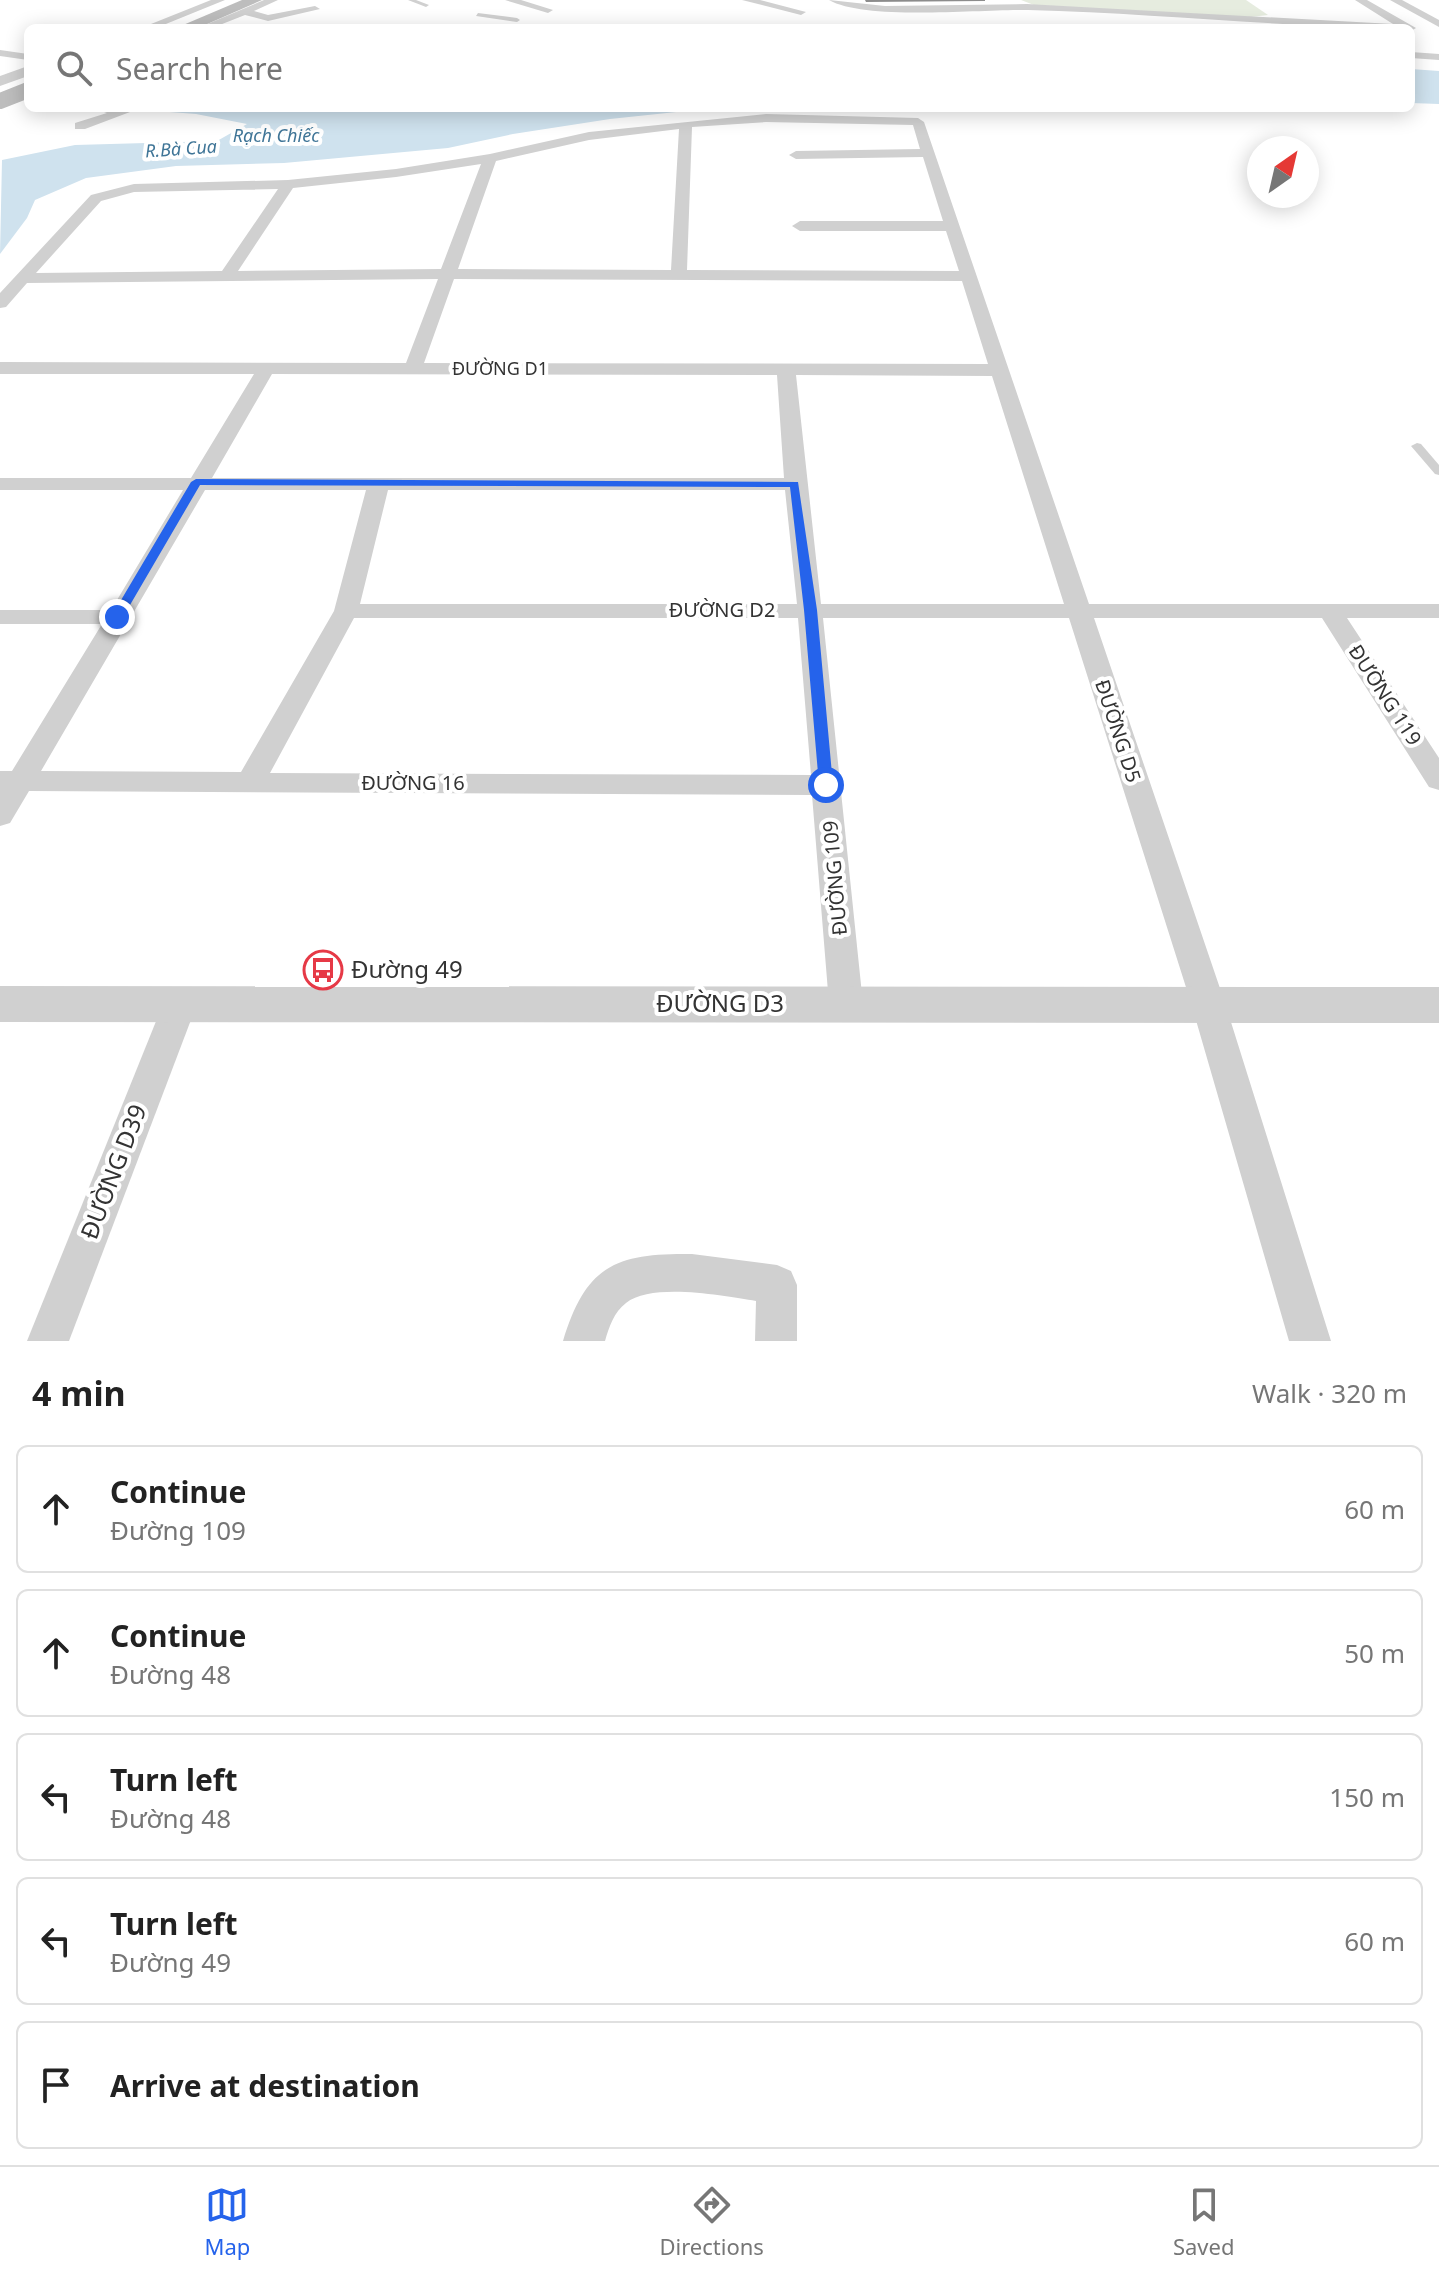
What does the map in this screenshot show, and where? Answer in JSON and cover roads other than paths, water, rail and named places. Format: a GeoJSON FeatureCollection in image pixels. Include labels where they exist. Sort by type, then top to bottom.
{"type":"FeatureCollection","features":[{"type":"Feature","properties":{"kind":"main road"},"geometry":{"type":"LineString","coordinates":[[188,24],[245,4]]}},
{"type":"Feature","properties":{"kind":"main road"},"geometry":{"type":"LineString","coordinates":[[0,92],[24,83]]}},
{"type":"Feature","properties":{"kind":"main road"},"geometry":{"type":"LineString","coordinates":[[0,101],[24,92]]}},
{"type":"Feature","properties":{"kind":"street"},"geometry":{"type":"LineString","coordinates":[[213,24],[226,19],[245,4],[273,0]]}},
{"type":"Feature","properties":{"kind":"street"},"geometry":{"type":"LineString","coordinates":[[510,0],[548,10],[517,20]]}},
{"type":"Feature","properties":{"kind":"street"},"geometry":{"type":"LineString","coordinates":[[747,0],[801,12]]}},
{"type":"Feature","properties":{"kind":"street"},"geometry":{"type":"LineString","coordinates":[[834,0],[885,9],[1023,4],[1341,24]]}},
{"type":"Feature","properties":{"kind":"street"},"geometry":{"type":"LineString","coordinates":[[1360,0],[1403,24]]}},
{"type":"Feature","properties":{"kind":"street"},"geometry":{"type":"LineString","coordinates":[[1395,0],[1439,26]]}},
{"type":"Feature","properties":{"kind":"street"},"geometry":{"type":"LineString","coordinates":[[156,24],[216,1]]}},
{"type":"Feature","properties":{"kind":"street"},"geometry":{"type":"LineString","coordinates":[[245,4],[268,18],[315,9]]}},
{"type":"Feature","properties":{"kind":"street"},"geometry":{"type":"LineString","coordinates":[[1023,4],[1036,17]]}},
{"type":"Feature","properties":{"kind":"street"},"geometry":{"type":"LineString","coordinates":[[1270,7],[1290,21]]}},
{"type":"Feature","properties":{"kind":"street"},"geometry":{"type":"LineString","coordinates":[[226,19],[248,24]]}},
{"type":"Feature","properties":{"kind":"street"},"geometry":{"type":"LineString","coordinates":[[1415,28],[1439,26]]}},
{"type":"Feature","properties":{"kind":"street"},"geometry":{"type":"LineString","coordinates":[[0,53],[24,56]]}},
{"type":"Feature","properties":{"kind":"street"},"geometry":{"type":"LineString","coordinates":[[1415,55],[1439,57]]}},
{"type":"Feature","properties":{"kind":"street"},"geometry":{"type":"LineString","coordinates":[[0,81],[24,72]]}},
{"type":"Feature","properties":{"kind":"street"},"geometry":{"type":"LineString","coordinates":[[0,92],[24,96]]}},
{"type":"Feature","properties":{"kind":"street"},"geometry":{"type":"LineString","coordinates":[[80,126],[124,112]]}},
{"type":"Feature","properties":{"kind":"street","name":"ĐƯỜNG D5"},"geometry":{"type":"LineString","coordinates":[[686,124],[766,118],[918,122],[1208,1003],[1310,1341]]}},
{"type":"Feature","properties":{"kind":"street"},"geometry":{"type":"LineString","coordinates":[[0,303],[96,198],[134,188],[288,184],[396,173],[490,158],[589,136],[686,124],[679,275]]}},
{"type":"Feature","properties":{"kind":"street"},"geometry":{"type":"LineString","coordinates":[[796,155],[928,153]]}},
{"type":"Feature","properties":{"kind":"street"},"geometry":{"type":"LineString","coordinates":[[413,369],[490,158]]}},
{"type":"Feature","properties":{"kind":"street"},"geometry":{"type":"LineString","coordinates":[[227,276],[288,184]]}},
{"type":"Feature","properties":{"kind":"street"},"geometry":{"type":"LineString","coordinates":[[800,226],[952,226]]}},
{"type":"Feature","properties":{"kind":"street"},"geometry":{"type":"LineString","coordinates":[[23,278],[447,274],[968,276]]}},
{"type":"Feature","properties":{"kind":"street","name":"ĐƯỜNG D1"},"geometry":{"type":"LineString","coordinates":[[0,368],[999,370]]}},
{"type":"Feature","properties":{"kind":"street"},"geometry":{"type":"LineString","coordinates":[[0,816],[10,781],[117,617],[266,369]]}},
{"type":"Feature","properties":{"kind":"street"},"geometry":{"type":"LineString","coordinates":[[0,484],[795,484],[786,369]]}},
{"type":"Feature","properties":{"kind":"street"},"geometry":{"type":"LineString","coordinates":[[250,782],[346,611],[379,483]]}},
{"type":"Feature","properties":{"kind":"street","name":"ĐƯỜNG 109"},"geometry":{"type":"LineString","coordinates":[[795,484],[810,610],[846,1004]]}},
{"type":"Feature","properties":{"kind":"street","name":"ĐƯỜNG D2"},"geometry":{"type":"LineString","coordinates":[[346,611],[1439,611]]}},
{"type":"Feature","properties":{"kind":"street","name":"ĐƯỜNG 119"},"geometry":{"type":"LineString","coordinates":[[1330,611],[1439,780]]}},
{"type":"Feature","properties":{"kind":"street"},"geometry":{"type":"LineString","coordinates":[[0,617],[117,617]]}},
{"type":"Feature","properties":{"kind":"street","name":"ĐƯỜNG 16"},"geometry":{"type":"LineString","coordinates":[[10,781],[826,785]]}},
{"type":"Feature","properties":{"kind":"street","name":"ĐƯỜNG D3"},"geometry":{"type":"LineString","coordinates":[[0,1004],[1439,1005]]}},
{"type":"Feature","properties":{"kind":"street","name":"ĐƯỜNG D39"},"geometry":{"type":"LineString","coordinates":[[48,1341],[180,1004]]}},
{"type":"Feature","properties":{"kind":"street"},"geometry":{"type":"LineString","coordinates":[[584,1341],[598,1307],[610,1289],[622,1281],[664,1273],[719,1275],[777,1285],[776,1341]]}},
{"type":"Feature","properties":{"kind":"lane"},"geometry":{"type":"LineString","coordinates":[[194,0],[216,1]]}},
{"type":"Feature","properties":{"kind":"lane"},"geometry":{"type":"LineString","coordinates":[[411,0],[426,5]]}},
{"type":"Feature","properties":{"kind":"lane"},"geometry":{"type":"LineString","coordinates":[[478,15],[517,20]]}},
{"type":"Feature","properties":{"kind":"lane"},"geometry":{"type":"LineString","coordinates":[[483,24],[501,18]]}},
{"type":"Feature","properties":{"kind":"lane"},"geometry":{"type":"LineString","coordinates":[[1417,446],[1439,472]]}},
{"type":"Feature","properties":{"kind":"water"},"geometry":{"type":"Polygon","coordinates":[[[1415,69],[1439,71],[1439,104],[1415,103],[1415,69]]]}},
{"type":"Feature","properties":{"kind":"water","name":"Rạch Chiếc"},"geometry":{"type":"Polygon","coordinates":[[[170,112],[676,112],[513,134],[448,148],[284,163],[176,166],[86,178],[35,200],[27,218],[0,254],[2,160],[75,145],[217,141],[247,124],[170,112]]]}},
{"type":"Feature","properties":{"kind":"place","name":"Đường 49"},"geometry":{"type":"Point","coordinates":[323,970]}},
{"type":"Feature","properties":{"kind":"water label","name":"R.Bà Cua"},"geometry":{"type":"Point","coordinates":[181,149]}}]}
